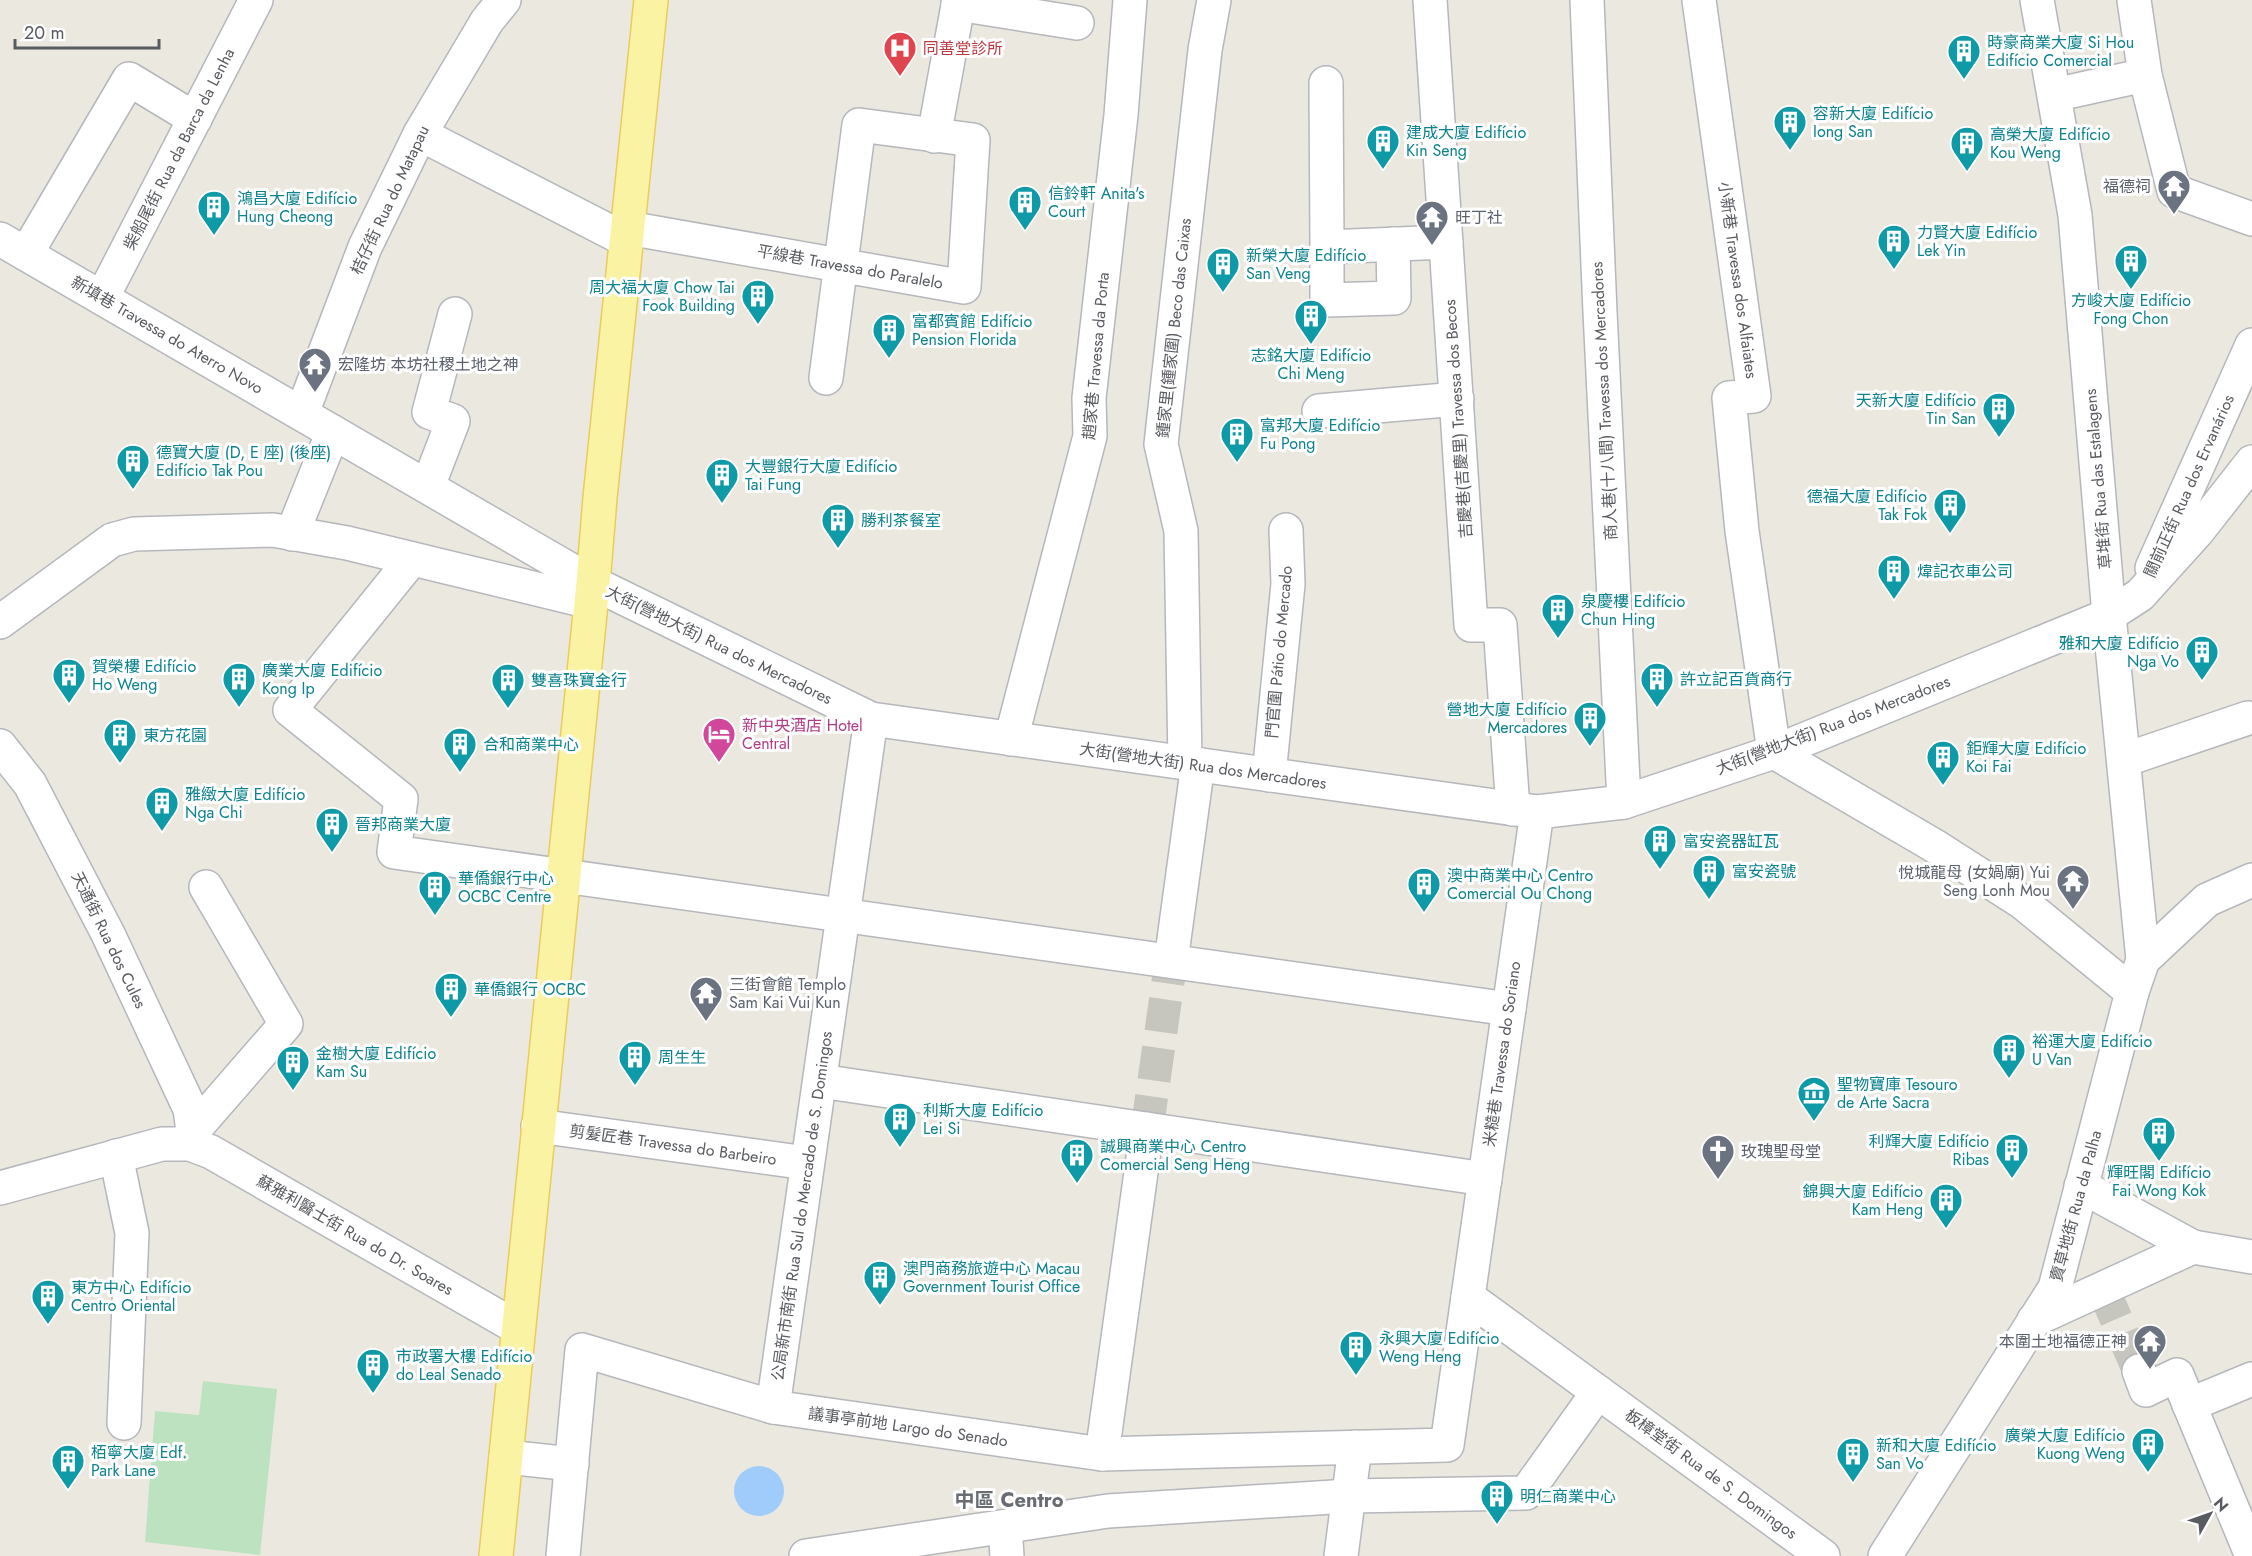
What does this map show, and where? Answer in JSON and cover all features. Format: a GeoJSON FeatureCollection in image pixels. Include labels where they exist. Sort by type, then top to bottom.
{"type":"FeatureCollection","features":[{"type":"Feature","properties":{"kind":"main road"},"geometry":{"type":"LineString","coordinates":[[496,1556],[651,0]]}},
{"type":"Feature","properties":{"kind":"street","name":"柴船尾街 Rua da Barca da Lenha"},"geometry":{"type":"LineString","coordinates":[[102,297],[256,0]]}},
{"type":"Feature","properties":{"kind":"street","name":"桔仔街 Rua do Matapau"},"geometry":{"type":"LineString","coordinates":[[302,414],[365,247],[420,134],[487,21],[504,0]]}},
{"type":"Feature","properties":{"kind":"street","name":"趙家巷 Travessa da Porta"},"geometry":{"type":"LineString","coordinates":[[1011,739],[1090,436],[1089,398],[1121,115],[1130,0]]}},
{"type":"Feature","properties":{"kind":"street","name":"鍾家里(鍾家圍) Beco das Caixas"},"geometry":{"type":"LineString","coordinates":[[1171,961],[1192,764],[1181,531],[1161,444],[1205,50],[1214,0]]}},
{"type":"Feature","properties":{"kind":"street","name":"吉慶巷(吉慶里) Travessa dos Becos"},"geometry":{"type":"LineString","coordinates":[[1430,0],[1471,625],[1500,625],[1525,810]]}},
{"type":"Feature","properties":{"kind":"street","name":"商人巷(十八間) Travessa dos Mercadores"},"geometry":{"type":"LineString","coordinates":[[1587,0],[1624,802]]}},
{"type":"Feature","properties":{"kind":"street","name":"小新巷 Travessa dos Alfaiates"},"geometry":{"type":"LineString","coordinates":[[1699,0],[1754,396],[1729,398],[1742,531],[1774,752]]}},
{"type":"Feature","properties":{"kind":"street","name":"草堆街 Rua das Estalagens"},"geometry":{"type":"LineString","coordinates":[[2037,0],[2075,215],[2109,615],[2143,960]]}},
{"type":"Feature","properties":{"kind":"street"},"geometry":{"type":"LineString","coordinates":[[2134,0],[2145,75],[2174,191],[2252,219]]}},
{"type":"Feature","properties":{"kind":"street"},"geometry":{"type":"LineString","coordinates":[[826,378],[859,125],[934,136],[958,2],[1077,23]]}},
{"type":"Feature","properties":{"kind":"street"},"geometry":{"type":"LineString","coordinates":[[2054,94],[2145,75]]}},
{"type":"Feature","properties":{"kind":"street"},"geometry":{"type":"LineString","coordinates":[[13,246],[129,79],[195,119]]}},
{"type":"Feature","properties":{"kind":"street"},"geometry":{"type":"LineString","coordinates":[[1326,83],[1326,300],[1394,298],[1393,244]]}},
{"type":"Feature","properties":{"kind":"street","name":"平線巷 Travessa do Paralelo"},"geometry":{"type":"LineString","coordinates":[[420,134],[627,234],[964,287],[973,140],[934,136]]}},
{"type":"Feature","properties":{"kind":"street"},"geometry":{"type":"LineString","coordinates":[[1327,247],[1446,242]]}},
{"type":"Feature","properties":{"kind":"street","name":"新填巷 Travessa do Aterro Novo"},"geometry":{"type":"LineString","coordinates":[[13,246],[333,432]]}},
{"type":"Feature","properties":{"kind":"street"},"geometry":{"type":"LineString","coordinates":[[428,486],[453,421],[429,412],[455,314]]}},
{"type":"Feature","properties":{"kind":"street","name":"關前正街 Rua dos Ervanários"},"geometry":{"type":"LineString","coordinates":[[2140,595],[2252,345]]}},
{"type":"Feature","properties":{"kind":"street"},"geometry":{"type":"LineString","coordinates":[[1319,411],[1457,399]]}},
{"type":"Feature","properties":{"kind":"street"},"geometry":{"type":"LineString","coordinates":[[292,534],[333,432]]}},
{"type":"Feature","properties":{"kind":"street","name":"大街(營地大街) Rua dos Mercadores"},"geometry":{"type":"LineString","coordinates":[[333,432],[428,486],[592,592],[871,719],[1525,810],[1624,802],[1774,752],[2109,615],[2140,595],[2197,532],[2252,462]]}},
{"type":"Feature","properties":{"kind":"street","name":"大街(營地大街) Rua dos Mercadores"},"geometry":{"type":"LineString","coordinates":[[0,622],[112,540],[134,534],[273,530],[347,543],[412,559],[592,592]]}},
{"type":"Feature","properties":{"kind":"street","name":"門官圍 Pátio do Mercado"},"geometry":{"type":"LineString","coordinates":[[1269,775],[1288,584],[1286,530]]}},
{"type":"Feature","properties":{"kind":"street"},"geometry":{"type":"LineString","coordinates":[[412,559],[290,710],[400,799],[394,852],[1509,1009]]}},
{"type":"Feature","properties":{"kind":"street"},"geometry":{"type":"LineString","coordinates":[[2124,760],[2248,718]]}},
{"type":"Feature","properties":{"kind":"street","name":"公局新市南街 Rua Sul do Mercado de S. Domingos"},"geometry":{"type":"LineString","coordinates":[[773,1407],[871,719]]}},
{"type":"Feature","properties":{"kind":"street","name":"天通街 Rua dos Cules"},"geometry":{"type":"LineString","coordinates":[[0,746],[30,784],[108,934],[190,1109],[192,1137]]}},
{"type":"Feature","properties":{"kind":"street"},"geometry":{"type":"LineString","coordinates":[[1774,752],[1933,845],[2022,902],[2132,992]]}},
{"type":"Feature","properties":{"kind":"street","name":"米糙巷 Travessa do Soriano"},"geometry":{"type":"LineString","coordinates":[[1355,1447],[1447,1445],[1509,1009],[1525,810]]}},
{"type":"Feature","properties":{"kind":"street"},"geometry":{"type":"LineString","coordinates":[[2143,960],[2207,900],[2252,880]]}},
{"type":"Feature","properties":{"kind":"street"},"geometry":{"type":"LineString","coordinates":[[0,1188],[192,1137],[286,1024],[206,887]]}},
{"type":"Feature","properties":{"kind":"street","name":"賣草地街 Rua da Palha"},"geometry":{"type":"LineString","coordinates":[[1885,1556],[2055,1288],[2132,992],[2143,960]]}},
{"type":"Feature","properties":{"kind":"street"},"geometry":{"type":"LineString","coordinates":[[820,1081],[1485,1179]]}},
{"type":"Feature","properties":{"kind":"street","name":"剪髮匠巷 Travessa do Barbeiro"},"geometry":{"type":"LineString","coordinates":[[538,1126],[807,1163]]}},
{"type":"Feature","properties":{"kind":"street"},"geometry":{"type":"LineString","coordinates":[[1102,1454],[1147,1129]]}},
{"type":"Feature","properties":{"kind":"street","name":"蘇雅利醫士街 Rua do Dr. Soares"},"geometry":{"type":"LineString","coordinates":[[192,1137],[211,1152],[518,1328]]}},
{"type":"Feature","properties":{"kind":"street"},"geometry":{"type":"LineString","coordinates":[[117,1156],[132,1233],[124,1423]]}},
{"type":"Feature","properties":{"kind":"street"},"geometry":{"type":"LineString","coordinates":[[2081,1186],[2193,1247],[2252,1257]]}},
{"type":"Feature","properties":{"kind":"street"},"geometry":{"type":"LineString","coordinates":[[2034,1320],[2193,1247]]}},
{"type":"Feature","properties":{"kind":"street","name":"板樟堂街 Rua de S. Domingos"},"geometry":{"type":"LineString","coordinates":[[1468,1297],[1823,1556]]}},
{"type":"Feature","properties":{"kind":"street","name":"議事亭前地 Largo do Senado"},"geometry":{"type":"LineString","coordinates":[[562,1556],[582,1350],[773,1407],[1102,1454],[1355,1447]]}},
{"type":"Feature","properties":{"kind":"street"},"geometry":{"type":"LineString","coordinates":[[2139,1371],[2146,1390],[2177,1375],[2252,1556]]}},
{"type":"Feature","properties":{"kind":"street"},"geometry":{"type":"LineString","coordinates":[[2189,1405],[2252,1379]]}},
{"type":"Feature","properties":{"kind":"street"},"geometry":{"type":"LineString","coordinates":[[806,1556],[1006,1541],[1108,1511],[1349,1496],[1526,1493],[1598,1392]]}},
{"type":"Feature","properties":{"kind":"street"},"geometry":{"type":"LineString","coordinates":[[1341,1556],[1355,1447]]}},
{"type":"Feature","properties":{"kind":"street"},"geometry":{"type":"LineString","coordinates":[[506,1457],[572,1464]]}},
{"type":"Feature","properties":{"kind":"green space"},"geometry":{"type":"Polygon","coordinates":[[[203,1381],[277,1389],[260,1555],[145,1542],[155,1411],[199,1415],[203,1381]]]}},
{"type":"Feature","properties":{"kind":"water"},"geometry":{"type":"Polygon","coordinates":[[[764,1466],[777,1473],[783,1481],[783,1501],[777,1509],[769,1515],[754,1516],[741,1509],[735,1501],[734,1486],[741,1473],[749,1467],[764,1466]]]}},
{"type":"Feature","properties":{"kind":"tunnel"},"geometry":{"type":"LineString","coordinates":[[1147,1129],[1171,961]]}},
{"type":"Feature","properties":{"kind":"tunnel"},"geometry":{"type":"LineString","coordinates":[[2103,1289],[2139,1371]]}},
{"type":"Feature","properties":{"kind":"place","name":"同善堂診所"},"geometry":{"type":"Point","coordinates":[900,77]}},
{"type":"Feature","properties":{"kind":"place","name":"時豪商業大廈 Si Hou Edifício Comercial"},"geometry":{"type":"Point","coordinates":[1964,80]}},
{"type":"Feature","properties":{"kind":"place","name":"容新大廈 Edifício Iong San"},"geometry":{"type":"Point","coordinates":[1790,151]}},
{"type":"Feature","properties":{"kind":"place","name":"建成大廈 Edifício Kin Seng"},"geometry":{"type":"Point","coordinates":[1383,170]}},
{"type":"Feature","properties":{"kind":"place","name":"高榮大廈 Edifício Kou Weng"},"geometry":{"type":"Point","coordinates":[1967,172]}},
{"type":"Feature","properties":{"kind":"place","name":"福德祠"},"geometry":{"type":"Point","coordinates":[2174,215]}},
{"type":"Feature","properties":{"kind":"place","name":"信鈴軒 Anita's Court"},"geometry":{"type":"Point","coordinates":[1025,231]}},
{"type":"Feature","properties":{"kind":"place","name":"鴻昌大廈 Edifício Hung Cheong"},"geometry":{"type":"Point","coordinates":[214,236]}},
{"type":"Feature","properties":{"kind":"place","name":"旺丁社"},"geometry":{"type":"Point","coordinates":[1432,246]}},
{"type":"Feature","properties":{"kind":"place","name":"力賢大廈 Edifício Lek Yin"},"geometry":{"type":"Point","coordinates":[1894,270]}},
{"type":"Feature","properties":{"kind":"place","name":"方峻大廈 Edifício Fong Chon"},"geometry":{"type":"Point","coordinates":[2131,290]}},
{"type":"Feature","properties":{"kind":"place","name":"新榮大廈 Edifício San Veng"},"geometry":{"type":"Point","coordinates":[1223,293]}},
{"type":"Feature","properties":{"kind":"place","name":"周大福大廈 Chow Tai Fook Building"},"geometry":{"type":"Point","coordinates":[758,325]}},
{"type":"Feature","properties":{"kind":"place","name":"志銘大廈 Edifício Chi Meng"},"geometry":{"type":"Point","coordinates":[1311,345]}},
{"type":"Feature","properties":{"kind":"place","name":"富都賓館 Edifício Pension Florida"},"geometry":{"type":"Point","coordinates":[889,359]}},
{"type":"Feature","properties":{"kind":"place","name":"宏隆坊 本坊社稷土地之神"},"geometry":{"type":"Point","coordinates":[315,393]}},
{"type":"Feature","properties":{"kind":"place","name":"天新大廈 Edifício Tin San"},"geometry":{"type":"Point","coordinates":[1999,438]}},
{"type":"Feature","properties":{"kind":"place","name":"富邦大廈 Edifício Fu Pong"},"geometry":{"type":"Point","coordinates":[1237,463]}},
{"type":"Feature","properties":{"kind":"place","name":"德寶大廈 (D, E 座) (後座) Edifício Tak Pou"},"geometry":{"type":"Point","coordinates":[133,490]}},
{"type":"Feature","properties":{"kind":"place","name":"大豐銀行大廈 Edifício Tai Fung"},"geometry":{"type":"Point","coordinates":[722,504]}},
{"type":"Feature","properties":{"kind":"place","name":"德福大廈 Edifício Tak Fok"},"geometry":{"type":"Point","coordinates":[1950,534]}},
{"type":"Feature","properties":{"kind":"place","name":"勝利茶餐室"},"geometry":{"type":"Point","coordinates":[838,549]}},
{"type":"Feature","properties":{"kind":"place","name":"煒記衣車公司"},"geometry":{"type":"Point","coordinates":[1894,600]}},
{"type":"Feature","properties":{"kind":"place","name":"泉慶樓 Edifício Chun Hing"},"geometry":{"type":"Point","coordinates":[1558,639]}},
{"type":"Feature","properties":{"kind":"place","name":"雅和大廈 Edifício Nga Vo"},"geometry":{"type":"Point","coordinates":[2202,681]}},
{"type":"Feature","properties":{"kind":"place","name":"賀榮樓 Edifício Ho Weng"},"geometry":{"type":"Point","coordinates":[69,704]}},
{"type":"Feature","properties":{"kind":"place","name":"廣業大廈 Edifício Kong Ip"},"geometry":{"type":"Point","coordinates":[239,708]}},
{"type":"Feature","properties":{"kind":"place","name":"許立記百貨商行"},"geometry":{"type":"Point","coordinates":[1657,708]}},
{"type":"Feature","properties":{"kind":"place","name":"雙喜珠寶金行"},"geometry":{"type":"Point","coordinates":[508,709]}},
{"type":"Feature","properties":{"kind":"place","name":"營地大廈 Edifício Mercadores"},"geometry":{"type":"Point","coordinates":[1590,747]}},
{"type":"Feature","properties":{"kind":"place","name":"新中央酒店 Hotel Central"},"geometry":{"type":"Point","coordinates":[719,763]}},
{"type":"Feature","properties":{"kind":"place","name":"東方花園"},"geometry":{"type":"Point","coordinates":[120,764]}},
{"type":"Feature","properties":{"kind":"place","name":"合和商業中心"},"geometry":{"type":"Point","coordinates":[460,773]}},
{"type":"Feature","properties":{"kind":"place","name":"鉅輝大廈 Edifício Koi Fai"},"geometry":{"type":"Point","coordinates":[1943,786]}},
{"type":"Feature","properties":{"kind":"place","name":"雅緻大廈 Edifício Nga Chi"},"geometry":{"type":"Point","coordinates":[162,832]}},
{"type":"Feature","properties":{"kind":"place","name":"晉邦商業大廈"},"geometry":{"type":"Point","coordinates":[332,853]}},
{"type":"Feature","properties":{"kind":"place","name":"富安瓷器缸瓦"},"geometry":{"type":"Point","coordinates":[1660,870]}},
{"type":"Feature","properties":{"kind":"place","name":"富安瓷號"},"geometry":{"type":"Point","coordinates":[1709,900]}},
{"type":"Feature","properties":{"kind":"place","name":"悅城龍母 (女媧廟) Yui Seng Lonh Mou"},"geometry":{"type":"Point","coordinates":[2073,910]}},
{"type":"Feature","properties":{"kind":"place","name":"澳中商業中心 Centro Comercial Ou Chong"},"geometry":{"type":"Point","coordinates":[1424,913]}},
{"type":"Feature","properties":{"kind":"place","name":"華僑銀行中心 OCBC Centre"},"geometry":{"type":"Point","coordinates":[435,916]}},
{"type":"Feature","properties":{"kind":"place","name":"華僑銀行 OCBC"},"geometry":{"type":"Point","coordinates":[451,1018]}},
{"type":"Feature","properties":{"kind":"place","name":"三街會館 Templo Sam Kai Vui Kun"},"geometry":{"type":"Point","coordinates":[706,1022]}},
{"type":"Feature","properties":{"kind":"place","name":"裕運大廈 Edifício U Van"},"geometry":{"type":"Point","coordinates":[2009,1079]}},
{"type":"Feature","properties":{"kind":"place","name":"周生生"},"geometry":{"type":"Point","coordinates":[635,1086]}},
{"type":"Feature","properties":{"kind":"place","name":"金樹大廈 Edifício Kam Su"},"geometry":{"type":"Point","coordinates":[293,1091]}},
{"type":"Feature","properties":{"kind":"place","name":"聖物寶庫 Tesouro de Arte Sacra"},"geometry":{"type":"Point","coordinates":[1814,1122]}},
{"type":"Feature","properties":{"kind":"place","name":"利斯大廈 Edifício Lei Si"},"geometry":{"type":"Point","coordinates":[900,1148]}},
{"type":"Feature","properties":{"kind":"place","name":"輝旺閣 Edifício Fai Wong Kok"},"geometry":{"type":"Point","coordinates":[2159,1162]}},
{"type":"Feature","properties":{"kind":"place","name":"利輝大廈 Edifício Ribas"},"geometry":{"type":"Point","coordinates":[2012,1179]}},
{"type":"Feature","properties":{"kind":"place","name":"玫瑰聖母堂"},"geometry":{"type":"Point","coordinates":[1718,1180]}},
{"type":"Feature","properties":{"kind":"place","name":"誠興商業中心 Centro Comercial Seng Heng"},"geometry":{"type":"Point","coordinates":[1077,1184]}},
{"type":"Feature","properties":{"kind":"place","name":"錦興大廈 Edifício Kam Heng"},"geometry":{"type":"Point","coordinates":[1946,1229]}},
{"type":"Feature","properties":{"kind":"place","name":"澳門商務旅遊中心 Macau Government Tourist Office"},"geometry":{"type":"Point","coordinates":[880,1306]}},
{"type":"Feature","properties":{"kind":"place","name":"東方中心 Edifício Centro Oriental"},"geometry":{"type":"Point","coordinates":[48,1325]}},
{"type":"Feature","properties":{"kind":"place","name":"本圍土地福德正神"},"geometry":{"type":"Point","coordinates":[2150,1370]}},
{"type":"Feature","properties":{"kind":"place","name":"永興大廈 Edifício Weng Heng"},"geometry":{"type":"Point","coordinates":[1356,1376]}},
{"type":"Feature","properties":{"kind":"place","name":"市政署大樓 Edifício do Leal Senado"},"geometry":{"type":"Point","coordinates":[373,1394]}},
{"type":"Feature","properties":{"kind":"place","name":"廣榮大廈 Edifício Kuong Weng"},"geometry":{"type":"Point","coordinates":[2148,1473]}},
{"type":"Feature","properties":{"kind":"place","name":"新和大廈 Edifício San Vo"},"geometry":{"type":"Point","coordinates":[1853,1483]}},
{"type":"Feature","properties":{"kind":"place","name":"栢寧大廈 Edf. Park Lane"},"geometry":{"type":"Point","coordinates":[68,1490]}},
{"type":"Feature","properties":{"kind":"place","name":"明仁商業中心"},"geometry":{"type":"Point","coordinates":[1497,1525]}},
{"type":"Feature","properties":{"kind":"district","name":"中區 Centro"},"geometry":{"type":"Point","coordinates":[1009,1500]}}]}
